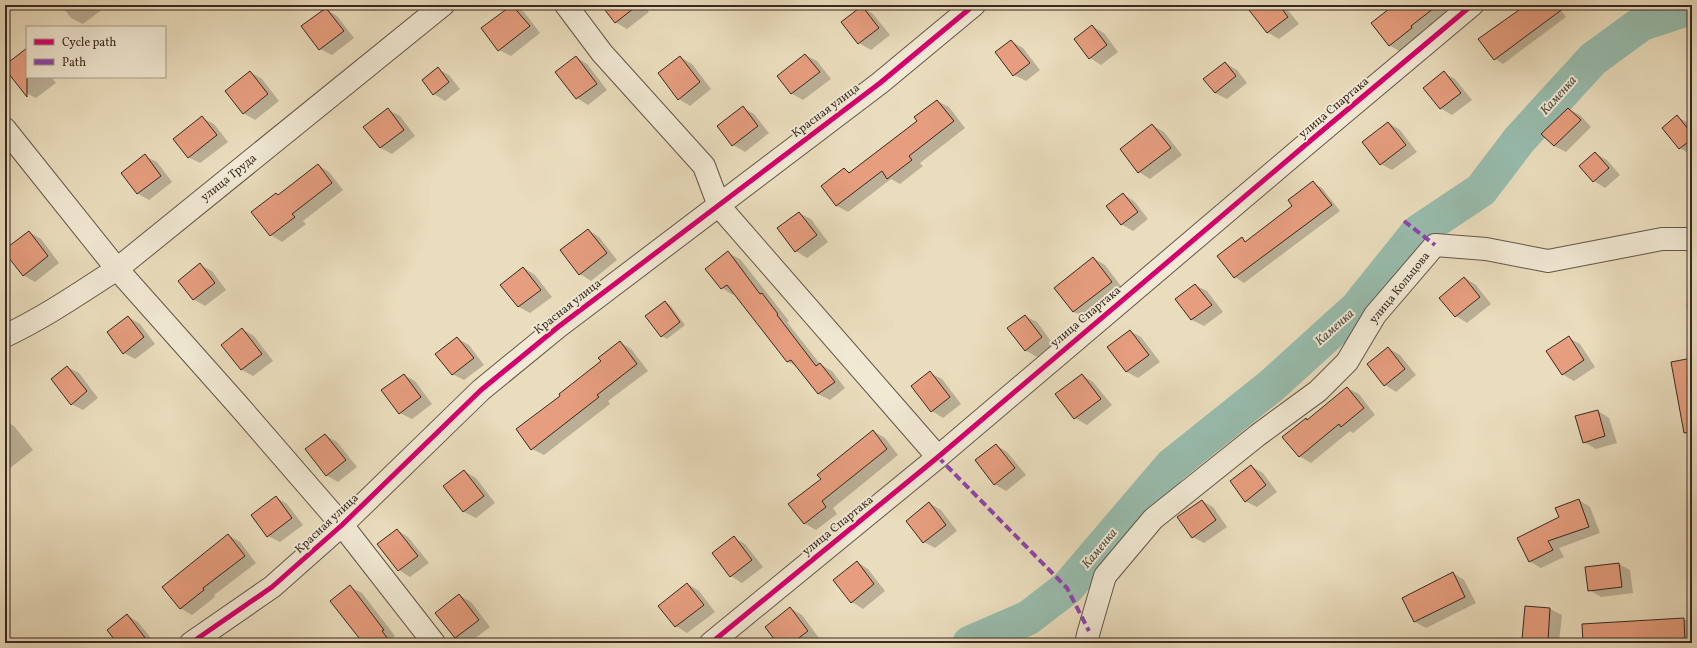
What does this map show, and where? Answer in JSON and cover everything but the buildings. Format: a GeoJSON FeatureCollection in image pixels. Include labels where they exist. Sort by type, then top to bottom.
{"type":"FeatureCollection","features":[{"type":"Feature","properties":{"kind":"street","name":"улица Труда"},"geometry":{"type":"LineString","coordinates":[[5,336],[61,306],[117,269],[442,5]]}},
{"type":"Feature","properties":{"kind":"street"},"geometry":{"type":"LineString","coordinates":[[566,5],[602,53],[704,166],[719,206],[938,457]]}},
{"type":"Feature","properties":{"kind":"street","name":"Красная улица"},"geometry":{"type":"LineString","coordinates":[[191,643],[272,587],[342,525],[481,390],[558,327],[880,82],[974,5]]}},
{"type":"Feature","properties":{"kind":"street","name":"улица Спартака"},"geometry":{"type":"LineString","coordinates":[[712,643],[938,457],[1472,5]]}},
{"type":"Feature","properties":{"kind":"street"},"geometry":{"type":"LineString","coordinates":[[5,129],[117,269],[342,525],[434,643]]}},
{"type":"Feature","properties":{"kind":"street","name":"улица Кольцова"},"geometry":{"type":"LineString","coordinates":[[1086,643],[1105,576],[1153,519],[1209,473],[1323,386],[1347,362],[1375,315],[1435,245],[1486,249],[1548,261],[1662,239],[1692,239]]}},
{"type":"Feature","properties":{"kind":"waterway","name":"Каменка"},"geometry":{"type":"LineString","coordinates":[[970,643],[1028,618],[1067,588],[1171,466],[1271,386],[1357,308],[1418,232],[1481,190],[1519,140],[1593,59],[1641,24],[1692,7]]}},
{"type":"Feature","properties":{"kind":"marked path"},"geometry":{"type":"LineString","coordinates":[[1404,221],[1435,245]]}},
{"type":"Feature","properties":{"kind":"marked path"},"geometry":{"type":"LineString","coordinates":[[938,457],[1067,588],[1089,631]]}},
{"type":"Feature","properties":{"kind":"cycle path"},"geometry":{"type":"LineString","coordinates":[[191,643],[272,587],[342,525],[481,390],[558,327],[880,83],[974,5]]}},
{"type":"Feature","properties":{"kind":"cycle path"},"geometry":{"type":"LineString","coordinates":[[711,643],[938,457],[1472,5]]}}]}
